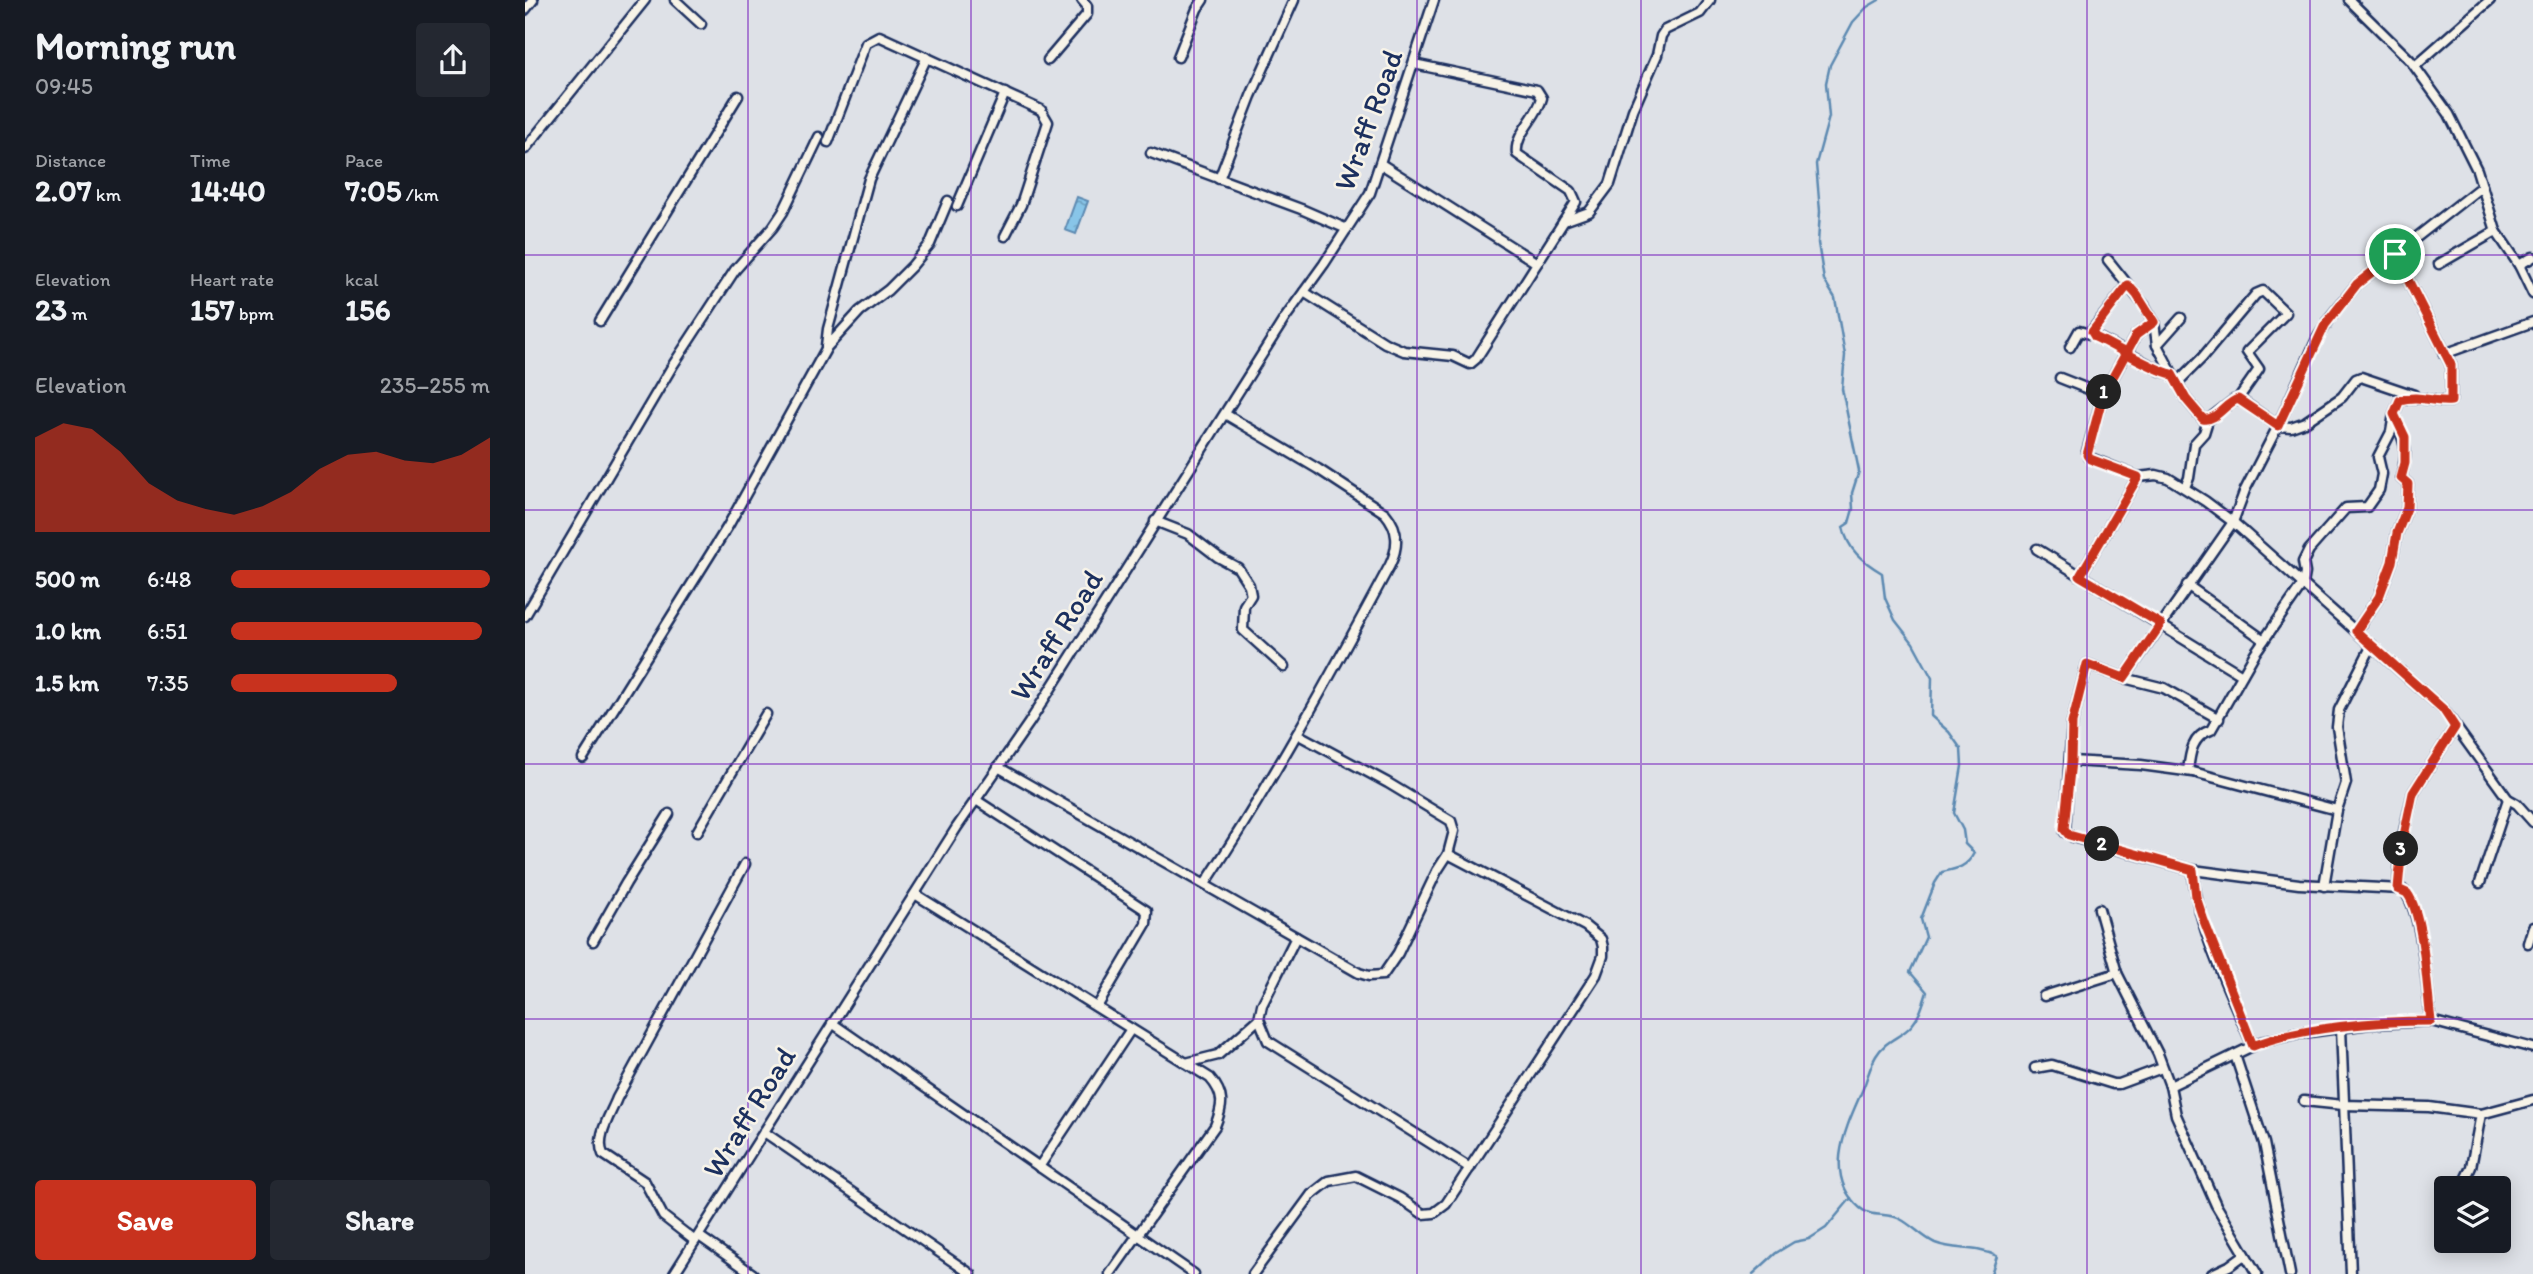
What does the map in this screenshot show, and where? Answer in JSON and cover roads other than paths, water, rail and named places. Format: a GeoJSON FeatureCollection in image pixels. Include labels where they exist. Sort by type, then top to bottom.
{"type":"FeatureCollection","features":[{"type":"Feature","properties":{"kind":"street"},"geometry":{"type":"LineString","coordinates":[[525,10],[533,0]]}},
{"type":"Feature","properties":{"kind":"street"},"geometry":{"type":"LineString","coordinates":[[675,0],[701,24]]}},
{"type":"Feature","properties":{"kind":"street"},"geometry":{"type":"LineString","coordinates":[[1048,60],[1086,16],[1087,6],[1082,0]]}},
{"type":"Feature","properties":{"kind":"street"},"geometry":{"type":"LineString","coordinates":[[1178,57],[1203,0]]}},
{"type":"Feature","properties":{"kind":"street"},"geometry":{"type":"LineString","coordinates":[[1219,179],[1247,106],[1294,0]]}},
{"type":"Feature","properties":{"kind":"street","name":"Wraff Road"},"geometry":{"type":"LineString","coordinates":[[674,1274],[915,894],[1029,723],[1285,318],[1370,193],[1434,0]]}},
{"type":"Feature","properties":{"kind":"street"},"geometry":{"type":"LineString","coordinates":[[1564,221],[1589,212],[1610,184],[1633,110],[1657,55],[1661,36],[1665,30],[1700,13],[1710,0]]}},
{"type":"Feature","properties":{"kind":"street"},"geometry":{"type":"LineString","coordinates":[[2349,0],[2415,66],[2449,114],[2472,158],[2497,231],[2519,265],[2533,294]]}},
{"type":"Feature","properties":{"kind":"street"},"geometry":{"type":"LineString","coordinates":[[2415,66],[2490,0]]}},
{"type":"Feature","properties":{"kind":"street"},"geometry":{"type":"LineString","coordinates":[[525,149],[643,1]]}},
{"type":"Feature","properties":{"kind":"street"},"geometry":{"type":"LineString","coordinates":[[828,142],[866,43],[871,37],[879,36],[1041,110],[1048,122],[1021,205],[1005,236]]}},
{"type":"Feature","properties":{"kind":"street"},"geometry":{"type":"LineString","coordinates":[[826,349],[828,329],[869,179],[927,57]]}},
{"type":"Feature","properties":{"kind":"street"},"geometry":{"type":"LineString","coordinates":[[1304,292],[1385,343],[1404,351],[1453,356],[1469,364],[1476,359],[1576,202],[1571,191],[1517,154],[1518,139],[1539,109],[1542,98],[1537,90],[1414,64]]}},
{"type":"Feature","properties":{"kind":"street"},"geometry":{"type":"LineString","coordinates":[[957,206],[1005,93]]}},
{"type":"Feature","properties":{"kind":"street"},"geometry":{"type":"LineString","coordinates":[[600,321],[738,96]]}},
{"type":"Feature","properties":{"kind":"street"},"geometry":{"type":"LineString","coordinates":[[525,617],[673,365],[735,270],[783,212],[819,137]]}},
{"type":"Feature","properties":{"kind":"street"},"geometry":{"type":"LineString","coordinates":[[1151,153],[1347,229]]}},
{"type":"Feature","properties":{"kind":"street"},"geometry":{"type":"LineString","coordinates":[[1381,164],[1537,264]]}},
{"type":"Feature","properties":{"kind":"street"},"geometry":{"type":"LineString","coordinates":[[2124,678],[2233,522],[2245,490],[2325,325],[2357,284],[2481,186]]}},
{"type":"Feature","properties":{"kind":"street"},"geometry":{"type":"LineString","coordinates":[[583,758],[728,526],[826,349],[850,321],[912,267],[930,244],[948,201]]}},
{"type":"Feature","properties":{"kind":"street"},"geometry":{"type":"LineString","coordinates":[[2439,264],[2497,231]]}},
{"type":"Feature","properties":{"kind":"street"},"geometry":{"type":"LineString","coordinates":[[2238,399],[2278,426],[2291,427],[2305,422],[2342,397],[2356,379],[2361,377],[2415,396],[2438,402],[2451,401],[2451,365],[2395,254]]}},
{"type":"Feature","properties":{"kind":"street"},"geometry":{"type":"LineString","coordinates":[[2519,265],[2533,257]]}},
{"type":"Feature","properties":{"kind":"street"},"geometry":{"type":"LineString","coordinates":[[2108,260],[2137,295],[2154,322],[2157,345],[2193,410],[2208,420]]}},
{"type":"Feature","properties":{"kind":"street"},"geometry":{"type":"LineString","coordinates":[[2093,335],[2094,328],[2128,285]]}},
{"type":"Feature","properties":{"kind":"street"},"geometry":{"type":"LineString","coordinates":[[2177,383],[2202,358],[2256,294],[2263,291],[2287,313],[2247,352],[2259,369],[2238,399],[2231,401],[2208,420],[2206,429],[2194,444],[2185,487]]}},
{"type":"Feature","properties":{"kind":"street"},"geometry":{"type":"LineString","coordinates":[[2157,345],[2181,318]]}},
{"type":"Feature","properties":{"kind":"street"},"geometry":{"type":"LineString","coordinates":[[2154,322],[2136,335],[2103,395],[2087,455],[2090,459],[2138,477],[2162,476],[2185,487],[2233,522],[2443,709],[2508,799],[2517,804],[2533,822]]}},
{"type":"Feature","properties":{"kind":"street"},"geometry":{"type":"LineString","coordinates":[[2444,354],[2533,323]]}},
{"type":"Feature","properties":{"kind":"street"},"geometry":{"type":"LineString","coordinates":[[2070,347],[2079,331],[2093,335],[2161,371],[2172,374]]}},
{"type":"Feature","properties":{"kind":"street"},"geometry":{"type":"LineString","coordinates":[[2060,378],[2103,395]]}},
{"type":"Feature","properties":{"kind":"street"},"geometry":{"type":"LineString","coordinates":[[2188,771],[2195,740],[2202,733],[2211,730],[2219,719],[2242,675],[2303,584],[2303,562],[2309,550],[2346,508],[2367,507],[2379,490],[2382,474],[2378,457],[2391,432],[2394,414],[2400,400],[2415,396]]}},
{"type":"Feature","properties":{"kind":"street"},"geometry":{"type":"LineString","coordinates":[[1205,884],[1249,817],[1297,734],[1390,565],[1396,549],[1396,533],[1385,513],[1225,414]]}},
{"type":"Feature","properties":{"kind":"street"},"geometry":{"type":"LineString","coordinates":[[2356,631],[2379,597],[2407,508],[2408,484],[2401,478],[2405,463],[2405,437],[2394,414]]}},
{"type":"Feature","properties":{"kind":"street"},"geometry":{"type":"LineString","coordinates":[[2080,576],[2138,477]]}},
{"type":"Feature","properties":{"kind":"street"},"geometry":{"type":"LineString","coordinates":[[1155,521],[1188,534],[1237,568],[1249,586],[1251,595],[1244,606],[1243,630],[1284,667]]}},
{"type":"Feature","properties":{"kind":"street"},"geometry":{"type":"LineString","coordinates":[[2037,549],[2242,675]]}},
{"type":"Feature","properties":{"kind":"street"},"geometry":{"type":"LineString","coordinates":[[2187,585],[2264,640]]}},
{"type":"Feature","properties":{"kind":"street"},"geometry":{"type":"LineString","coordinates":[[2324,886],[2337,810],[2346,783],[2337,727],[2339,710],[2372,645]]}},
{"type":"Feature","properties":{"kind":"street"},"geometry":{"type":"LineString","coordinates":[[2219,719],[2164,688],[2124,678],[2087,664],[2072,723],[2064,825],[2067,834],[2193,870],[2299,884],[2398,889],[2407,893],[2420,930],[2431,1021]]}},
{"type":"Feature","properties":{"kind":"street"},"geometry":{"type":"LineString","coordinates":[[697,832],[766,714]]}},
{"type":"Feature","properties":{"kind":"street"},"geometry":{"type":"LineString","coordinates":[[2398,889],[2402,845],[2413,793],[2455,727]]}},
{"type":"Feature","properties":{"kind":"street"},"geometry":{"type":"LineString","coordinates":[[998,767],[1359,973],[1369,976],[1383,975],[1398,953],[1437,871],[1448,854],[1454,831],[1451,821],[1388,782],[1297,734]]}},
{"type":"Feature","properties":{"kind":"street"},"geometry":{"type":"LineString","coordinates":[[2071,761],[2188,771],[2337,810]]}},
{"type":"Feature","properties":{"kind":"street"},"geometry":{"type":"LineString","coordinates":[[2480,883],[2508,799]]}},
{"type":"Feature","properties":{"kind":"street"},"geometry":{"type":"LineString","coordinates":[[976,800],[1147,911],[1146,924],[1097,1007]]}},
{"type":"Feature","properties":{"kind":"street"},"geometry":{"type":"LineString","coordinates":[[593,941],[625,883],[669,814]]}},
{"type":"Feature","properties":{"kind":"street"},"geometry":{"type":"LineString","coordinates":[[1253,1274],[1311,1195],[1329,1181],[1356,1176],[1428,1215],[1446,1204],[1591,984],[1600,966],[1603,947],[1601,939],[1585,926],[1448,854]]}},
{"type":"Feature","properties":{"kind":"street"},"geometry":{"type":"LineString","coordinates":[[745,864],[617,1098],[600,1146],[603,1154],[645,1182],[663,1216],[753,1274]]}},
{"type":"Feature","properties":{"kind":"street"},"geometry":{"type":"LineString","coordinates":[[2193,870],[2196,897],[2204,921],[2253,1046]]}},
{"type":"Feature","properties":{"kind":"street"},"geometry":{"type":"LineString","coordinates":[[915,894],[1187,1063],[1210,1078],[1219,1088],[1223,1107],[1215,1126],[1110,1274]]}},
{"type":"Feature","properties":{"kind":"street"},"geometry":{"type":"LineString","coordinates":[[2099,909],[2117,973],[2135,1004],[2170,1086],[2176,1115],[2202,1175],[2256,1274]]}},
{"type":"Feature","properties":{"kind":"street"},"geometry":{"type":"LineString","coordinates":[[2528,943],[2533,927]]}},
{"type":"Feature","properties":{"kind":"street"},"geometry":{"type":"LineString","coordinates":[[1296,937],[1262,1005],[1259,1019],[1268,1041],[1470,1168]]}},
{"type":"Feature","properties":{"kind":"street"},"geometry":{"type":"LineString","coordinates":[[2044,996],[2117,973]]}},
{"type":"Feature","properties":{"kind":"street"},"geometry":{"type":"LineString","coordinates":[[1187,1063],[1218,1055],[1259,1019]]}},
{"type":"Feature","properties":{"kind":"street"},"geometry":{"type":"LineString","coordinates":[[2170,1086],[2253,1046],[2295,1034],[2369,1024],[2431,1021],[2533,1048]]}},
{"type":"Feature","properties":{"kind":"street"},"geometry":{"type":"LineString","coordinates":[[832,1023],[1194,1274]]}},
{"type":"Feature","properties":{"kind":"street"},"geometry":{"type":"LineString","coordinates":[[2341,1028],[2351,1274]]}},
{"type":"Feature","properties":{"kind":"street"},"geometry":{"type":"LineString","coordinates":[[1039,1167],[1131,1029]]}},
{"type":"Feature","properties":{"kind":"street"},"geometry":{"type":"LineString","coordinates":[[1246,1032],[1264,1035]]}},
{"type":"Feature","properties":{"kind":"street"},"geometry":{"type":"LineString","coordinates":[[2235,1055],[2264,1143],[2290,1274]]}},
{"type":"Feature","properties":{"kind":"street"},"geometry":{"type":"LineString","coordinates":[[2035,1068],[2052,1065],[2119,1084],[2162,1068]]}},
{"type":"Feature","properties":{"kind":"street"},"geometry":{"type":"LineString","coordinates":[[2304,1101],[2343,1105],[2429,1107],[2481,1114],[2533,1100]]}},
{"type":"Feature","properties":{"kind":"street"},"geometry":{"type":"LineString","coordinates":[[2467,1176],[2471,1167],[2481,1114]]}},
{"type":"Feature","properties":{"kind":"street"},"geometry":{"type":"LineString","coordinates":[[764,1132],[971,1274]]}},
{"type":"Feature","properties":{"kind":"street"},"geometry":{"type":"LineString","coordinates":[[2212,1274],[2244,1255]]}},
{"type":"Feature","properties":{"kind":"water"},"geometry":{"type":"Polygon","coordinates":[[[1077,197],[1088,201],[1076,234],[1065,230],[1077,197]]]}},
{"type":"Feature","properties":{"kind":"waterway"},"geometry":{"type":"LineString","coordinates":[[1879,0],[1867,7],[1853,22],[1830,65],[1826,83],[1829,117],[1816,164],[1820,211],[1818,243],[1824,280],[1835,298],[1845,355],[1842,389],[1859,471],[1852,493],[1853,509],[1849,523],[1843,527],[1848,542],[1857,554],[1882,573],[1885,598],[1895,620],[1913,643],[1932,678],[1931,716],[1949,732],[1961,749],[1962,766],[1954,813],[1963,830],[1965,844],[1974,853],[1961,867],[1942,872],[1935,883],[1921,919],[1926,937],[1910,972],[1927,992],[1924,1001],[1912,1025],[1884,1046],[1874,1060],[1844,1136],[1840,1166],[1842,1181],[1849,1195],[1864,1211],[1900,1219],[1935,1243],[1997,1256],[1991,1274]]}},
{"type":"Feature","properties":{"kind":"waterway"},"geometry":{"type":"LineString","coordinates":[[1753,1274],[1776,1253],[1794,1242],[1809,1239],[1826,1228],[1851,1198]]}}]}
